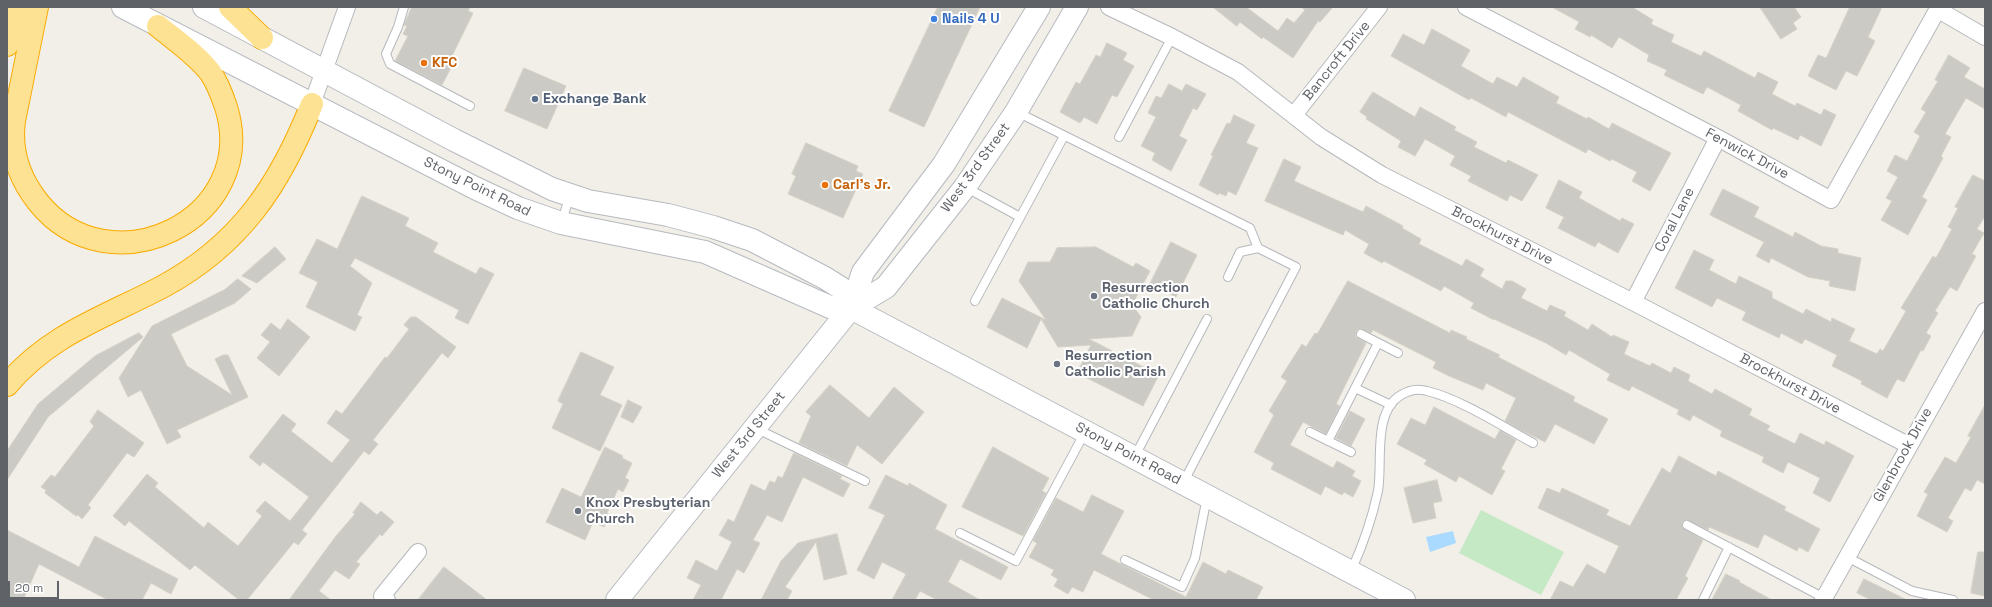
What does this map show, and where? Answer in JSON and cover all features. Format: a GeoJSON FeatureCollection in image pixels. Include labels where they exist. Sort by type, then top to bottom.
{"type":"FeatureCollection","features":[{"type":"Feature","properties":{"kind":"highway"},"geometry":{"type":"LineString","coordinates":[[7,45],[16,7]]}},
{"type":"Feature","properties":{"kind":"highway"},"geometry":{"type":"LineString","coordinates":[[37,7],[14,121],[12,136],[15,158],[24,180],[42,207],[67,228],[96,240],[129,243],[148,240],[166,234],[184,224],[211,200],[227,166],[231,147],[231,130],[228,114],[217,85],[210,72],[198,59],[158,26]]}},
{"type":"Feature","properties":{"kind":"highway"},"geometry":{"type":"LineString","coordinates":[[230,7],[262,38]]}},
{"type":"Feature","properties":{"kind":"highway"},"geometry":{"type":"LineString","coordinates":[[7,385],[26,364],[57,340],[73,330],[183,274],[200,264],[226,243],[254,212],[265,196],[301,130],[312,104]]}},
{"type":"Feature","properties":{"kind":"main road","name":"Stony Point Road"},"geometry":{"type":"LineString","coordinates":[[123,7],[501,201],[532,214],[561,223],[705,252],[830,307],[851,308],[1404,600]]}},
{"type":"Feature","properties":{"kind":"main road"},"geometry":{"type":"LineString","coordinates":[[204,7],[538,183],[570,195],[613,206],[668,215],[713,227],[752,240],[825,278],[841,288],[851,308]]}},
{"type":"Feature","properties":{"kind":"main road","name":"West 3rd Street"},"geometry":{"type":"LineString","coordinates":[[617,600],[851,308],[863,272],[944,164],[1039,7]]}},
{"type":"Feature","properties":{"kind":"main road","name":"West 3rd Street"},"geometry":{"type":"LineString","coordinates":[[851,308],[886,287],[965,187],[1016,112],[1077,7]]}},
{"type":"Feature","properties":{"kind":"street"},"geometry":{"type":"LineString","coordinates":[[312,104],[348,7]]}},
{"type":"Feature","properties":{"kind":"street","name":"Brockhurst Drive"},"geometry":{"type":"LineString","coordinates":[[1109,7],[1172,36],[1238,72],[1321,137],[1382,175],[1633,302],[1908,445]]}},
{"type":"Feature","properties":{"kind":"street","name":"Bancroft Drive"},"geometry":{"type":"LineString","coordinates":[[1294,115],[1379,7]]}},
{"type":"Feature","properties":{"kind":"street","name":"Fenwick Drive"},"geometry":{"type":"LineString","coordinates":[[1466,7],[1718,138],[1831,200],[1938,8]]}},
{"type":"Feature","properties":{"kind":"street"},"geometry":{"type":"LineString","coordinates":[[1938,8],[1985,37]]}},
{"type":"Feature","properties":{"kind":"street","name":"Coral Lane"},"geometry":{"type":"LineString","coordinates":[[1633,302],[1718,138]]}},
{"type":"Feature","properties":{"kind":"street","name":"Glenbrook Drive"},"geometry":{"type":"LineString","coordinates":[[1824,599],[1908,445],[1985,311]]}},
{"type":"Feature","properties":{"kind":"street"},"geometry":{"type":"LineString","coordinates":[[387,600],[382,596],[418,552]]}},
{"type":"Feature","properties":{"kind":"lane"},"geometry":{"type":"LineString","coordinates":[[404,7],[398,27],[386,54],[390,64],[470,106]]}},
{"type":"Feature","properties":{"kind":"lane"},"geometry":{"type":"LineString","coordinates":[[1119,137],[1172,36]]}},
{"type":"Feature","properties":{"kind":"lane"},"geometry":{"type":"LineString","coordinates":[[1016,112],[1250,228],[1258,248]]}},
{"type":"Feature","properties":{"kind":"lane"},"geometry":{"type":"LineString","coordinates":[[975,301],[1064,136]]}},
{"type":"Feature","properties":{"kind":"lane"},"geometry":{"type":"LineString","coordinates":[[965,187],[1020,217]]}},
{"type":"Feature","properties":{"kind":"lane"},"geometry":{"type":"LineString","coordinates":[[561,223],[570,195]]}},
{"type":"Feature","properties":{"kind":"lane"},"geometry":{"type":"LineString","coordinates":[[1183,483],[1296,267],[1258,248],[1240,252],[1228,277]]}},
{"type":"Feature","properties":{"kind":"lane"},"geometry":{"type":"LineString","coordinates":[[1135,458],[1207,319]]}},
{"type":"Feature","properties":{"kind":"lane"},"geometry":{"type":"LineString","coordinates":[[1360,334],[1398,353]]}},
{"type":"Feature","properties":{"kind":"lane"},"geometry":{"type":"LineString","coordinates":[[1328,441],[1378,343]]}},
{"type":"Feature","properties":{"kind":"lane"},"geometry":{"type":"LineString","coordinates":[[1355,388],[1390,405]]}},
{"type":"Feature","properties":{"kind":"lane"},"geometry":{"type":"LineString","coordinates":[[1351,572],[1368,534],[1378,492],[1380,476],[1380,442],[1385,413],[1395,398],[1409,390],[1426,390],[1447,397],[1533,443]]}},
{"type":"Feature","properties":{"kind":"lane"},"geometry":{"type":"LineString","coordinates":[[755,428],[864,481]]}},
{"type":"Feature","properties":{"kind":"lane"},"geometry":{"type":"LineString","coordinates":[[960,533],[1016,561],[1085,431]]}},
{"type":"Feature","properties":{"kind":"lane"},"geometry":{"type":"LineString","coordinates":[[1310,432],[1351,452]]}},
{"type":"Feature","properties":{"kind":"lane"},"geometry":{"type":"LineString","coordinates":[[1126,560],[1182,587],[1195,558],[1207,496]]}},
{"type":"Feature","properties":{"kind":"lane"},"geometry":{"type":"LineString","coordinates":[[1687,525],[1824,599]]}},
{"type":"Feature","properties":{"kind":"lane"},"geometry":{"type":"LineString","coordinates":[[1703,600],[1729,547]]}},
{"type":"Feature","properties":{"kind":"lane"},"geometry":{"type":"LineString","coordinates":[[1847,557],[1912,591],[1953,600]]}},
{"type":"Feature","properties":{"kind":"green space"},"geometry":{"type":"Polygon","coordinates":[[[1481,510],[1564,552],[1541,595],[1459,553],[1481,510]]]}},
{"type":"Feature","properties":{"kind":"water"},"geometry":{"type":"Polygon","coordinates":[[[1453,531],[1456,543],[1430,552],[1426,537],[1453,531]]]}},
{"type":"Feature","properties":{"kind":"building"},"geometry":{"type":"Polygon","coordinates":[[[412,7],[470,7],[468,11],[473,13],[451,58],[455,60],[442,85],[395,61],[408,36],[403,34],[407,26],[404,25],[412,7]]]}},
{"type":"Feature","properties":{"kind":"building"},"geometry":{"type":"Polygon","coordinates":[[[938,7],[980,7],[924,127],[889,111],[938,7]]]}},
{"type":"Feature","properties":{"kind":"building"},"geometry":{"type":"Polygon","coordinates":[[[1213,7],[1246,7],[1278,31],[1287,18],[1294,23],[1305,10],[1301,7],[1333,7],[1320,22],[1318,21],[1293,58],[1263,37],[1262,39],[1240,22],[1237,26],[1213,7]]]}},
{"type":"Feature","properties":{"kind":"building"},"geometry":{"type":"Polygon","coordinates":[[[1552,7],[1632,7],[1653,20],[1651,24],[1674,35],[1671,42],[1701,56],[1704,51],[1755,78],[1758,72],[1778,82],[1772,94],[1795,106],[1797,103],[1821,115],[1824,109],[1836,115],[1821,146],[1800,135],[1798,140],[1773,128],[1772,130],[1738,111],[1741,105],[1707,87],[1703,94],[1664,75],[1667,70],[1647,61],[1649,55],[1619,37],[1612,48],[1591,35],[1590,37],[1575,29],[1579,22],[1552,7]]]}},
{"type":"Feature","properties":{"kind":"building"},"geometry":{"type":"Polygon","coordinates":[[[1760,7],[1794,7],[1801,17],[1793,23],[1797,29],[1781,39],[1760,7]]]}},
{"type":"Feature","properties":{"kind":"building"},"geometry":{"type":"Polygon","coordinates":[[[1850,7],[1882,7],[1868,37],[1875,41],[1857,76],[1846,71],[1836,90],[1808,76],[1818,55],[1826,58],[1850,7]]]}},
{"type":"Feature","properties":{"kind":"building"},"geometry":{"type":"Polygon","coordinates":[[[1432,29],[1470,50],[1461,66],[1493,84],[1497,77],[1517,87],[1523,77],[1559,97],[1556,103],[1587,119],[1588,117],[1609,129],[1612,123],[1671,153],[1650,191],[1632,181],[1637,172],[1612,159],[1610,161],[1588,149],[1586,153],[1508,112],[1506,117],[1471,98],[1469,100],[1391,56],[1403,34],[1424,45],[1432,29]]]}},
{"type":"Feature","properties":{"kind":"building"},"geometry":{"type":"Polygon","coordinates":[[[1107,43],[1127,53],[1123,60],[1134,66],[1117,97],[1112,95],[1097,124],[1084,117],[1080,123],[1060,112],[1076,82],[1080,84],[1096,55],[1100,57],[1107,43]]]}},
{"type":"Feature","properties":{"kind":"building"},"geometry":{"type":"Polygon","coordinates":[[[1949,55],[1970,68],[1964,77],[1985,89],[1985,109],[1966,98],[1945,134],[1951,137],[1941,156],[1943,158],[1922,197],[1927,200],[1908,235],[1881,220],[1892,201],[1886,198],[1898,177],[1887,171],[1895,155],[1907,161],[1920,136],[1914,132],[1926,112],[1921,109],[1938,81],[1935,80],[1949,55]]]}},
{"type":"Feature","properties":{"kind":"building","name":"Exchange Bank"},"geometry":{"type":"Polygon","coordinates":[[[524,68],[566,86],[547,129],[505,111],[524,68]]]}},
{"type":"Feature","properties":{"kind":"building"},"geometry":{"type":"Polygon","coordinates":[[[1169,84],[1182,91],[1186,84],[1206,94],[1197,110],[1193,108],[1179,136],[1187,140],[1171,171],[1152,160],[1155,153],[1141,146],[1156,117],[1148,113],[1156,96],[1161,98],[1169,84]]]}},
{"type":"Feature","properties":{"kind":"building"},"geometry":{"type":"Polygon","coordinates":[[[1373,92],[1415,117],[1420,107],[1456,127],[1454,130],[1477,142],[1474,147],[1506,163],[1508,160],[1538,175],[1522,201],[1510,195],[1507,201],[1468,181],[1471,176],[1450,165],[1455,156],[1425,139],[1415,156],[1398,147],[1401,141],[1366,119],[1367,117],[1360,112],[1373,92]]]}},
{"type":"Feature","properties":{"kind":"building"},"geometry":{"type":"Polygon","coordinates":[[[1234,115],[1255,125],[1246,143],[1258,148],[1236,195],[1228,191],[1226,196],[1219,193],[1218,195],[1199,185],[1213,156],[1211,155],[1227,123],[1230,124],[1234,115]]]}},
{"type":"Feature","properties":{"kind":"building","name":"Carl's Jr."},"geometry":{"type":"Polygon","coordinates":[[[806,143],[858,166],[856,171],[863,174],[843,218],[788,194],[796,176],[792,174],[806,143]]]}},
{"type":"Feature","properties":{"kind":"building"},"geometry":{"type":"Polygon","coordinates":[[[1284,159],[1301,167],[1294,181],[1363,212],[1366,206],[1403,226],[1402,228],[1421,239],[1419,244],[1462,266],[1466,259],[1484,269],[1480,276],[1502,289],[1506,281],[1512,281],[1526,289],[1521,298],[1547,311],[1550,305],[1566,312],[1564,316],[1588,330],[1592,324],[1612,337],[1613,335],[1629,342],[1624,354],[1650,366],[1652,363],[1671,373],[1674,367],[1690,375],[1688,381],[1712,394],[1715,389],[1752,409],[1749,415],[1770,426],[1767,430],[1795,444],[1800,433],[1824,445],[1826,441],[1854,456],[1830,502],[1813,493],[1820,478],[1788,462],[1783,473],[1762,462],[1764,457],[1720,436],[1722,431],[1693,415],[1690,421],[1677,414],[1679,410],[1632,386],[1629,391],[1607,380],[1610,374],[1569,350],[1566,355],[1546,343],[1471,308],[1474,303],[1444,286],[1441,291],[1384,261],[1382,263],[1364,253],[1369,244],[1345,230],[1343,235],[1265,201],[1284,159]]]}},
{"type":"Feature","properties":{"kind":"building"},"geometry":{"type":"Polygon","coordinates":[[[1973,175],[1985,181],[1985,216],[1977,229],[1984,233],[1972,254],[1976,256],[1957,291],[1950,287],[1935,311],[1938,313],[1926,333],[1931,336],[1923,351],[1921,350],[1904,382],[1897,379],[1887,398],[1861,384],[1862,381],[1832,366],[1837,355],[1805,339],[1802,344],[1781,333],[1779,338],[1742,320],[1746,312],[1717,298],[1712,307],[1675,288],[1694,250],[1714,260],[1709,270],[1736,284],[1739,276],[1772,292],[1772,298],[1803,314],[1806,309],[1831,322],[1832,318],[1855,329],[1849,341],[1877,354],[1880,349],[1883,351],[1906,311],[1901,308],[1933,256],[1936,258],[1952,229],[1948,227],[1958,208],[1955,207],[1973,175]]]}},
{"type":"Feature","properties":{"kind":"building"},"geometry":{"type":"Polygon","coordinates":[[[1559,180],[1582,192],[1579,198],[1620,221],[1622,218],[1634,224],[1618,253],[1598,242],[1595,247],[1558,228],[1564,217],[1546,208],[1559,180]]]}},
{"type":"Feature","properties":{"kind":"building"},"geometry":{"type":"Polygon","coordinates":[[[1723,189],[1759,207],[1754,217],[1793,237],[1795,232],[1821,246],[1838,249],[1838,253],[1861,258],[1855,291],[1829,286],[1830,281],[1808,277],[1771,258],[1769,263],[1756,256],[1764,242],[1710,215],[1723,189]]]}},
{"type":"Feature","properties":{"kind":"building"},"geometry":{"type":"Polygon","coordinates":[[[362,196],[409,218],[405,226],[438,243],[433,252],[476,274],[480,267],[494,274],[468,324],[455,318],[459,310],[355,258],[350,266],[372,283],[357,315],[362,317],[355,331],[306,307],[318,282],[299,273],[317,239],[337,249],[362,196]]]}},
{"type":"Feature","properties":{"kind":"building"},"geometry":{"type":"Polygon","coordinates":[[[1171,242],[1197,255],[1176,297],[1150,284],[1171,242]]]}},
{"type":"Feature","properties":{"kind":"building"},"geometry":{"type":"Polygon","coordinates":[[[275,247],[286,259],[257,283],[242,276],[275,247]]]}},
{"type":"Feature","properties":{"kind":"building","name":"Resurrection Catholic Church"},"geometry":{"type":"Polygon","coordinates":[[[1096,247],[1133,267],[1136,263],[1150,271],[1132,305],[1141,317],[1132,336],[1089,339],[1159,375],[1143,406],[1077,373],[1091,345],[1058,347],[1041,319],[1027,348],[987,327],[1002,298],[1046,320],[1019,281],[1028,262],[1050,262],[1057,248],[1096,247]]]}},
{"type":"Feature","properties":{"kind":"building"},"geometry":{"type":"Polygon","coordinates":[[[238,279],[251,289],[235,303],[171,334],[187,366],[232,395],[215,359],[223,355],[228,355],[248,397],[177,430],[181,437],[167,444],[141,390],[128,397],[119,378],[152,326],[224,290],[238,279]]]}},
{"type":"Feature","properties":{"kind":"building"},"geometry":{"type":"Polygon","coordinates":[[[1348,281],[1450,333],[1451,330],[1467,337],[1466,339],[1500,355],[1498,357],[1575,397],[1573,401],[1608,419],[1594,444],[1555,424],[1545,442],[1505,421],[1516,398],[1486,383],[1483,390],[1449,376],[1433,368],[1436,362],[1373,330],[1371,333],[1360,329],[1356,331],[1356,337],[1366,343],[1336,404],[1340,406],[1326,434],[1303,422],[1290,445],[1333,468],[1337,461],[1355,471],[1352,476],[1361,481],[1353,497],[1344,492],[1342,495],[1325,486],[1321,495],[1271,469],[1274,463],[1254,452],[1274,415],[1269,411],[1287,381],[1281,377],[1302,344],[1306,347],[1315,333],[1317,334],[1348,281]]]}},
{"type":"Feature","properties":{"kind":"building"},"geometry":{"type":"Polygon","coordinates":[[[411,317],[416,317],[456,347],[448,358],[442,353],[373,440],[378,444],[369,455],[364,451],[302,530],[307,534],[298,545],[294,542],[247,600],[239,600],[195,565],[190,570],[129,521],[125,526],[113,516],[147,474],[158,483],[155,487],[204,528],[208,522],[238,546],[262,516],[256,511],[265,501],[290,521],[309,497],[263,462],[260,466],[249,457],[283,414],[296,424],[291,431],[332,463],[350,440],[327,423],[336,410],[342,414],[385,357],[387,358],[409,329],[404,325],[411,317]]]}},
{"type":"Feature","properties":{"kind":"building"},"geometry":{"type":"Polygon","coordinates":[[[288,319],[310,337],[279,376],[257,358],[270,342],[261,335],[271,323],[280,330],[288,319]]]}},
{"type":"Feature","properties":{"kind":"building"},"geometry":{"type":"Polygon","coordinates":[[[139,333],[143,337],[48,417],[7,480],[7,451],[38,404],[95,356],[139,333]]]}},
{"type":"Feature","properties":{"kind":"building"},"geometry":{"type":"Polygon","coordinates":[[[581,352],[614,367],[600,395],[622,405],[600,451],[552,428],[563,404],[558,401],[581,352]]]}},
{"type":"Feature","properties":{"kind":"building"},"geometry":{"type":"Polygon","coordinates":[[[830,385],[869,418],[894,387],[924,412],[882,464],[857,445],[847,466],[799,443],[811,416],[806,412],[830,385]]]}},
{"type":"Feature","properties":{"kind":"building"},"geometry":{"type":"Polygon","coordinates":[[[628,400],[642,407],[633,423],[621,417],[628,400]]]}},
{"type":"Feature","properties":{"kind":"building"},"geometry":{"type":"Polygon","coordinates":[[[1985,405],[1985,484],[1977,480],[1971,491],[1965,488],[1948,518],[1953,521],[1947,532],[1917,516],[1928,494],[1924,492],[1945,457],[1956,463],[1971,437],[1968,436],[1985,405]]]}},
{"type":"Feature","properties":{"kind":"building"},"geometry":{"type":"Polygon","coordinates":[[[1434,407],[1495,439],[1500,430],[1516,440],[1501,469],[1505,471],[1492,495],[1459,476],[1456,482],[1424,464],[1427,460],[1397,444],[1411,418],[1425,425],[1434,407]]]}},
{"type":"Feature","properties":{"kind":"building"},"geometry":{"type":"Polygon","coordinates":[[[98,410],[144,443],[134,457],[127,453],[88,505],[91,508],[82,519],[45,493],[46,490],[41,487],[51,475],[55,477],[94,426],[90,422],[98,410]]]}},
{"type":"Feature","properties":{"kind":"building"},"geometry":{"type":"Polygon","coordinates":[[[1350,411],[1365,419],[1351,446],[1336,438],[1350,411]]]}},
{"type":"Feature","properties":{"kind":"building"},"geometry":{"type":"Polygon","coordinates":[[[605,447],[623,456],[622,458],[632,463],[625,478],[629,480],[623,492],[618,489],[607,513],[610,515],[604,527],[593,522],[585,540],[546,522],[562,488],[581,497],[605,447]]]}},
{"type":"Feature","properties":{"kind":"building"},"geometry":{"type":"Polygon","coordinates":[[[993,447],[1049,478],[1042,491],[1046,493],[1023,536],[962,507],[993,447]]]}},
{"type":"Feature","properties":{"kind":"building"},"geometry":{"type":"Polygon","coordinates":[[[794,453],[842,476],[840,479],[850,484],[843,497],[803,477],[782,522],[767,515],[753,540],[760,543],[744,573],[737,569],[721,600],[693,600],[701,585],[687,578],[696,560],[717,571],[732,542],[719,535],[728,519],[734,522],[751,484],[765,491],[770,481],[775,483],[778,476],[782,478],[794,453]]]}},
{"type":"Feature","properties":{"kind":"building"},"geometry":{"type":"Polygon","coordinates":[[[1679,456],[1716,476],[1718,471],[1786,507],[1784,510],[1820,529],[1808,552],[1799,547],[1797,551],[1764,534],[1758,548],[1709,527],[1708,530],[1686,520],[1682,523],[1683,528],[1703,540],[1685,576],[1688,578],[1676,600],[1550,600],[1560,581],[1573,587],[1587,564],[1605,574],[1619,546],[1538,508],[1547,488],[1560,493],[1562,488],[1609,510],[1606,515],[1630,526],[1662,468],[1670,473],[1679,456]]]}},
{"type":"Feature","properties":{"kind":"building"},"geometry":{"type":"Polygon","coordinates":[[[886,475],[908,486],[909,483],[947,505],[935,529],[1008,567],[1001,580],[960,559],[948,582],[980,600],[937,600],[920,591],[915,600],[892,600],[906,574],[882,562],[874,579],[857,570],[885,515],[869,508],[886,475]]]}},
{"type":"Feature","properties":{"kind":"building"},"geometry":{"type":"Polygon","coordinates":[[[1437,480],[1442,501],[1433,503],[1436,518],[1413,523],[1404,488],[1437,480]]]}},
{"type":"Feature","properties":{"kind":"building"},"geometry":{"type":"Polygon","coordinates":[[[1092,495],[1124,511],[1101,554],[1186,597],[1203,562],[1226,574],[1228,570],[1263,587],[1256,600],[1154,600],[1094,570],[1083,592],[1072,587],[1068,594],[1054,586],[1058,579],[1051,575],[1054,570],[1029,557],[1037,543],[1033,541],[1056,498],[1083,512],[1092,495]]]}},
{"type":"Feature","properties":{"kind":"building"},"geometry":{"type":"Polygon","coordinates":[[[361,502],[377,515],[381,511],[394,522],[382,536],[380,534],[356,562],[360,564],[349,579],[335,570],[319,591],[331,600],[289,600],[336,536],[355,514],[353,513],[361,502]]]}},
{"type":"Feature","properties":{"kind":"building"},"geometry":{"type":"Polygon","coordinates":[[[7,530],[79,567],[95,536],[178,579],[171,594],[151,583],[142,600],[108,600],[39,564],[23,600],[7,600],[7,530]]]}},
{"type":"Feature","properties":{"kind":"building"},"geometry":{"type":"Polygon","coordinates":[[[837,534],[847,574],[824,580],[816,542],[785,587],[792,591],[787,600],[761,600],[781,561],[798,543],[837,534]]]}},
{"type":"Feature","properties":{"kind":"building"},"geometry":{"type":"Polygon","coordinates":[[[1978,552],[1985,552],[1985,596],[1971,593],[1978,552]]]}},
{"type":"Feature","properties":{"kind":"building"},"geometry":{"type":"Polygon","coordinates":[[[444,567],[465,583],[487,600],[418,600],[444,567]]]}},
{"type":"Feature","properties":{"kind":"building"},"geometry":{"type":"Polygon","coordinates":[[[1726,574],[1740,581],[1739,582],[1772,600],[1712,600],[1726,574]]]}},
{"type":"Feature","properties":{"kind":"building"},"geometry":{"type":"Polygon","coordinates":[[[1864,579],[1907,600],[1871,600],[1857,593],[1864,579]]]}},
{"type":"Feature","properties":{"kind":"place","name":"Nails 4 U"},"geometry":{"type":"Point","coordinates":[934,19]}},
{"type":"Feature","properties":{"kind":"place","name":"KFC"},"geometry":{"type":"Point","coordinates":[424,63]}},
{"type":"Feature","properties":{"kind":"place","name":"Exchange Bank"},"geometry":{"type":"Point","coordinates":[535,99]}},
{"type":"Feature","properties":{"kind":"place","name":"Carl's Jr."},"geometry":{"type":"Point","coordinates":[825,185]}},
{"type":"Feature","properties":{"kind":"place","name":"Resurrection Catholic Church"},"geometry":{"type":"Point","coordinates":[1094,296]}},
{"type":"Feature","properties":{"kind":"place","name":"Resurrection Catholic Parish"},"geometry":{"type":"Point","coordinates":[1057,364]}},
{"type":"Feature","properties":{"kind":"place","name":"Knox Presbyterian Church"},"geometry":{"type":"Point","coordinates":[578,511]}}]}
